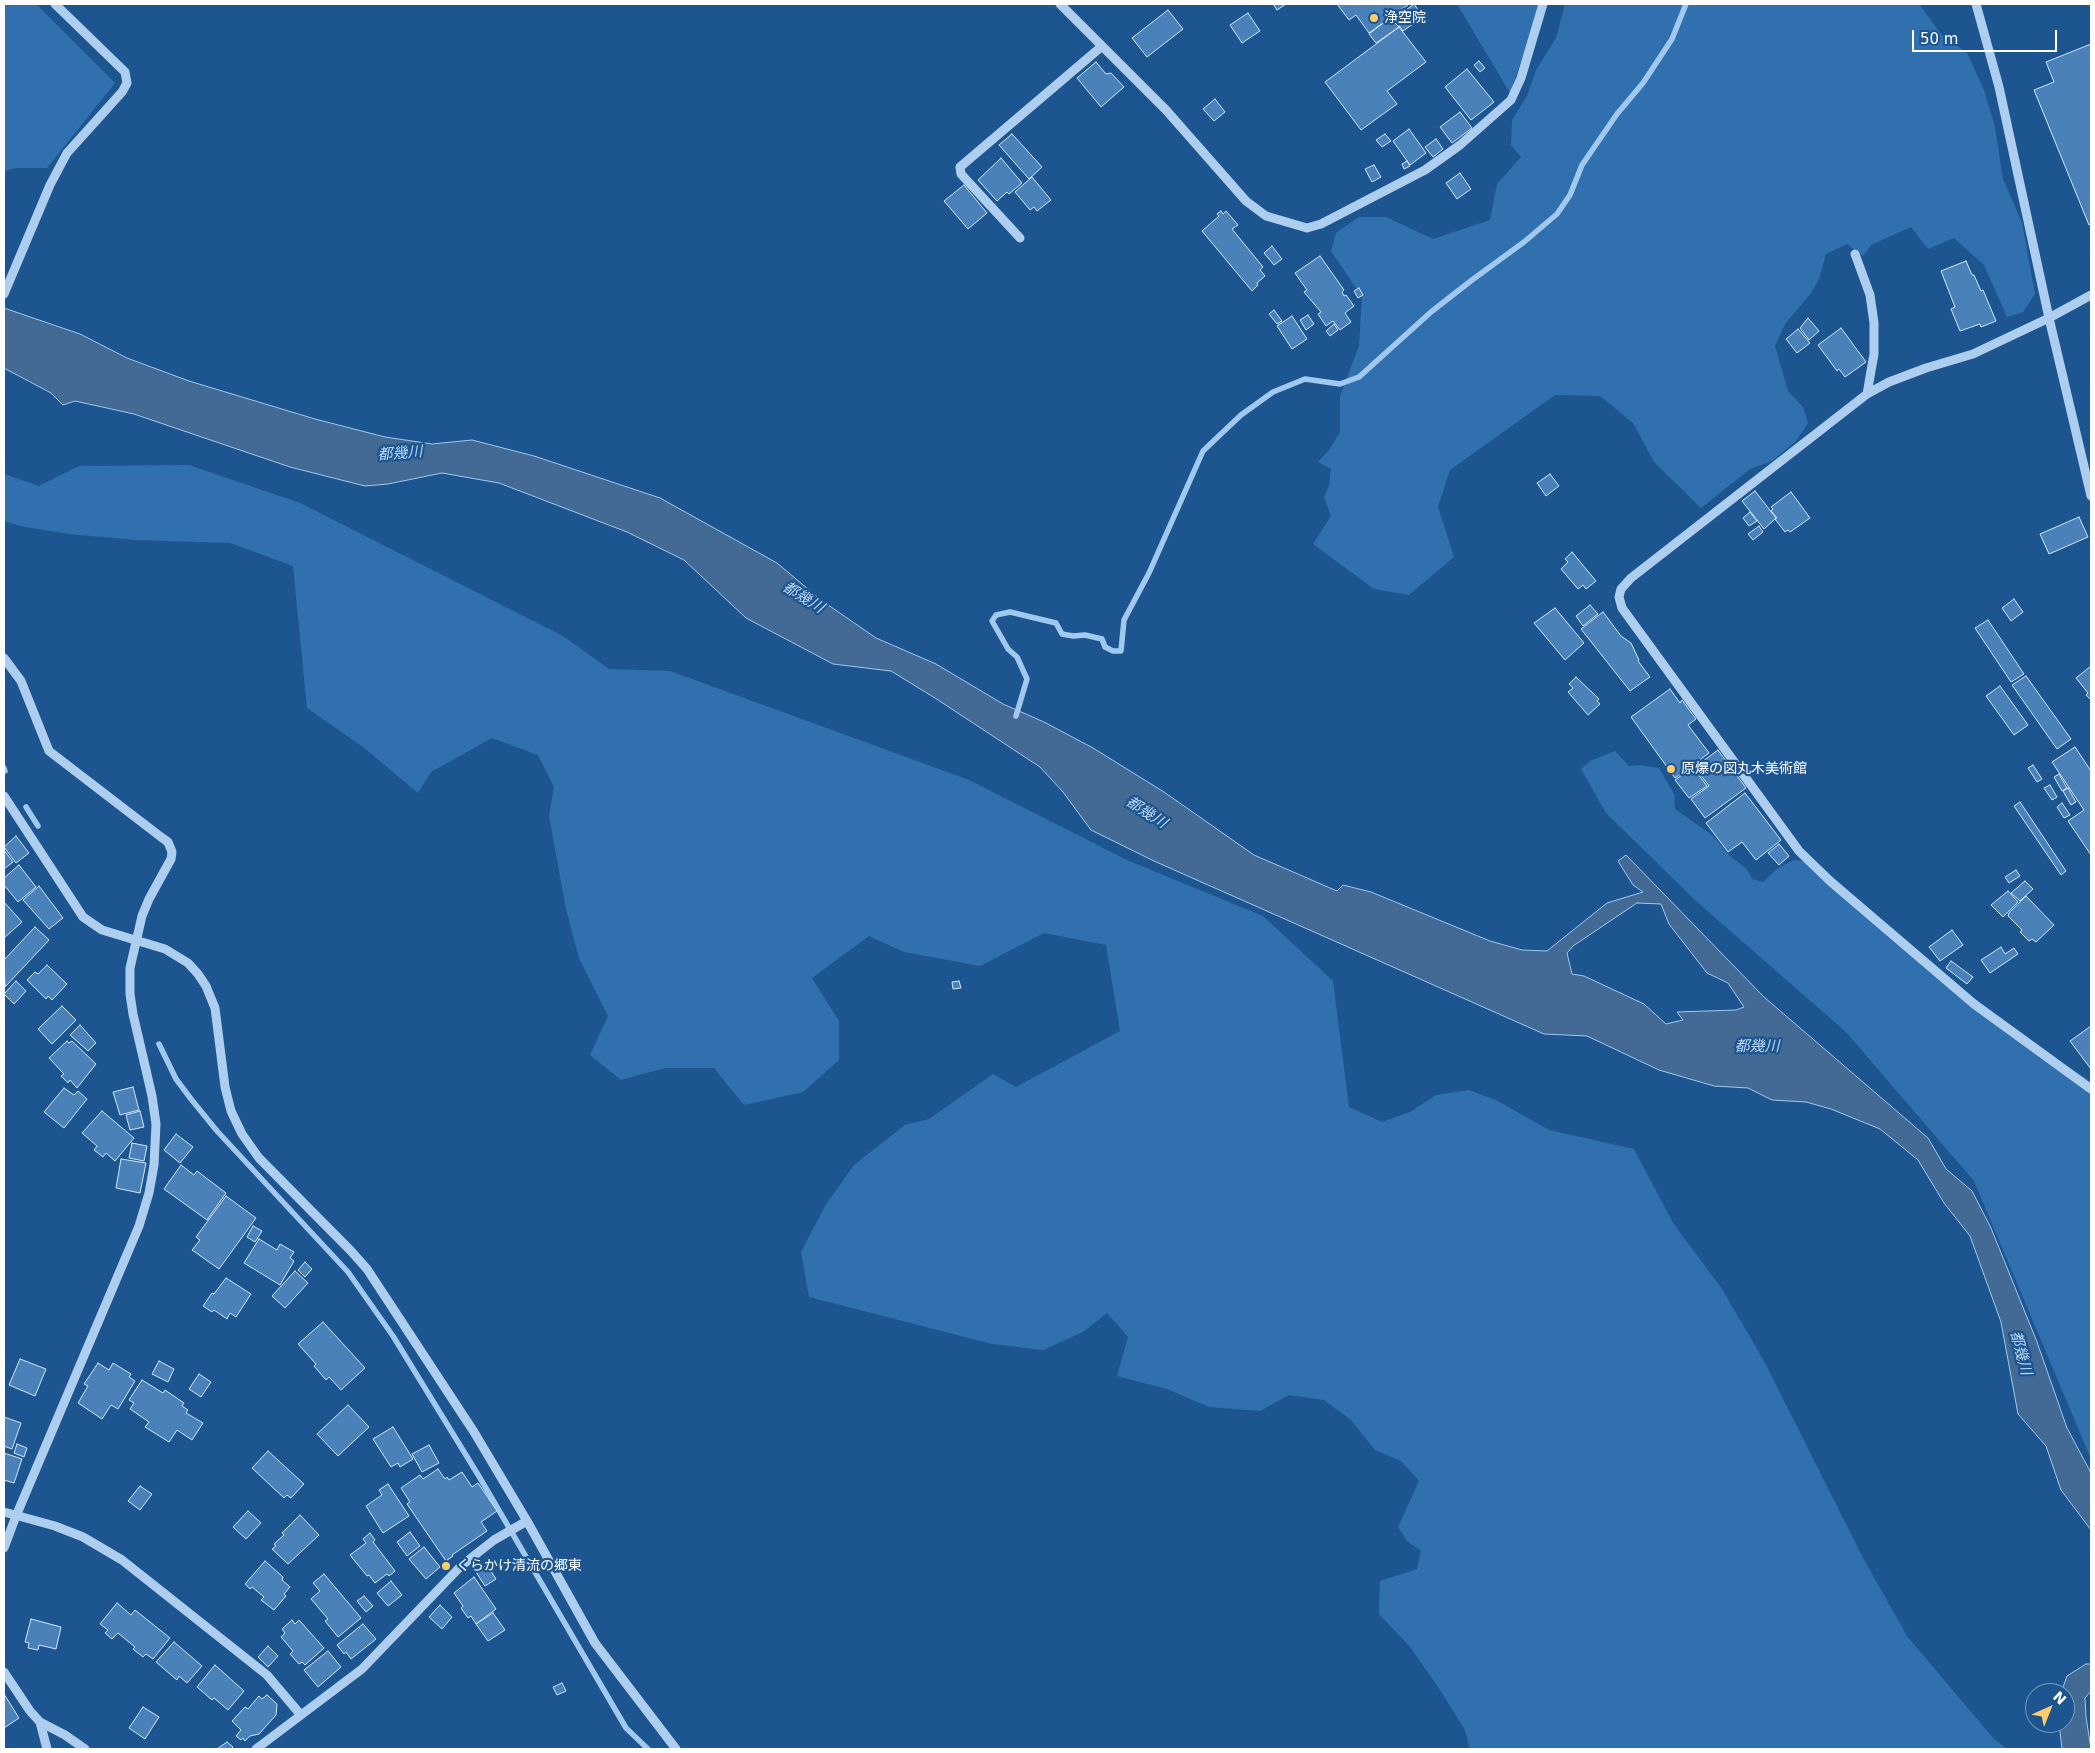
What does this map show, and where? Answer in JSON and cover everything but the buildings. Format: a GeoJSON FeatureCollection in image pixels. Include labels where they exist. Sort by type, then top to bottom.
{"type":"FeatureCollection","features":[{"type":"Feature","properties":{"kind":"street"},"geometry":{"type":"LineString","coordinates":[[4,294],[39,211],[67,154],[122,92],[128,78],[125,72],[55,4]]}},
{"type":"Feature","properties":{"kind":"street"},"geometry":{"type":"LineString","coordinates":[[1060,4],[1166,110],[1246,201],[1266,216],[1308,228],[1322,224],[1425,170],[1460,145],[1511,100],[1521,78],[1543,4]]}},
{"type":"Feature","properties":{"kind":"street"},"geometry":{"type":"LineString","coordinates":[[1976,4],[1999,88],[2091,496]]}},
{"type":"Feature","properties":{"kind":"street"},"geometry":{"type":"LineString","coordinates":[[1020,238],[961,174],[960,167],[1101,47]]}},
{"type":"Feature","properties":{"kind":"street"},"geometry":{"type":"LineString","coordinates":[[1855,254],[1870,295],[1874,323],[1874,354],[1867,394]]}},
{"type":"Feature","properties":{"kind":"street"},"geometry":{"type":"LineString","coordinates":[[2091,295],[2050,318],[1973,354],[1926,368],[1889,382],[1867,394],[1631,578],[1621,589],[1619,598],[1622,608],[1799,851],[1830,881],[1974,1004],[2091,1089]]}},
{"type":"Feature","properties":{"kind":"street"},"geometry":{"type":"LineString","coordinates":[[4,658],[21,681],[51,754],[162,837],[170,847],[171,859],[148,899],[130,968],[130,994],[152,1096],[156,1124],[154,1165],[149,1193],[139,1226],[4,1548]]}},
{"type":"Feature","properties":{"kind":"street"},"geometry":{"type":"LineString","coordinates":[[4,796],[83,917],[102,930],[165,949],[176,955],[188,963],[206,986],[216,1016],[227,1098],[242,1134],[259,1158],[367,1269],[474,1432],[527,1521],[595,1643],[675,1749]]}},
{"type":"Feature","properties":{"kind":"street"},"geometry":{"type":"LineString","coordinates":[[4,1512],[55,1526],[83,1537],[122,1560],[267,1675],[300,1714]]}},
{"type":"Feature","properties":{"kind":"street"},"geometry":{"type":"LineString","coordinates":[[256,1749],[362,1668],[461,1566],[494,1540],[527,1521]]}},
{"type":"Feature","properties":{"kind":"street"},"geometry":{"type":"LineString","coordinates":[[4,1672],[30,1711],[40,1722],[65,1735],[84,1749]]}},
{"type":"Feature","properties":{"kind":"street"},"geometry":{"type":"LineString","coordinates":[[40,1722],[47,1749]]}},
{"type":"Feature","properties":{"kind":"shaded area"},"geometry":{"type":"Polygon","coordinates":[[[4,4],[36,4],[115,83],[47,168],[15,168],[4,171],[4,4]]]}},
{"type":"Feature","properties":{"kind":"shaded area"},"geometry":{"type":"Polygon","coordinates":[[[1457,4],[1539,4],[1510,93],[1457,4]]]}},
{"type":"Feature","properties":{"kind":"shaded area"},"geometry":{"type":"Polygon","coordinates":[[[1565,4],[1919,4],[1941,34],[1967,53],[1984,90],[1995,127],[2003,179],[2022,223],[2035,294],[2023,312],[2007,317],[1984,265],[1954,238],[1928,249],[1911,227],[1871,245],[1863,256],[1847,244],[1826,254],[1819,279],[1811,293],[1785,324],[1775,346],[1788,391],[1803,407],[1808,423],[1796,441],[1772,461],[1750,469],[1701,508],[1654,462],[1633,423],[1600,396],[1555,395],[1450,470],[1438,507],[1454,557],[1409,595],[1374,589],[1313,544],[1331,516],[1324,497],[1329,486],[1331,469],[1318,462],[1330,449],[1340,432],[1340,396],[1359,346],[1362,297],[1331,251],[1336,233],[1359,217],[1386,217],[1433,239],[1490,220],[1497,184],[1521,157],[1511,145],[1512,120],[1527,96],[1536,70],[1556,38],[1565,4]]]}},
{"type":"Feature","properties":{"kind":"shaded area"},"geometry":{"type":"Polygon","coordinates":[[[189,465],[300,503],[563,636],[609,669],[670,671],[969,780],[1129,861],[1263,916],[1333,981],[1349,1107],[1382,1122],[1410,1112],[1436,1095],[1469,1090],[1496,1100],[1549,1130],[1634,1149],[1673,1223],[1722,1289],[1764,1361],[1862,1556],[1907,1636],[1993,1738],[2007,1749],[1470,1749],[1465,1730],[1440,1690],[1410,1647],[1379,1614],[1380,1581],[1417,1569],[1421,1551],[1407,1541],[1398,1527],[1419,1481],[1401,1461],[1375,1450],[1351,1420],[1324,1400],[1289,1395],[1260,1411],[1209,1407],[1167,1389],[1117,1376],[1128,1337],[1107,1313],[1083,1332],[1043,1350],[992,1344],[809,1297],[801,1252],[825,1206],[854,1165],[905,1125],[929,1119],[993,1074],[1016,1087],[1120,1031],[1106,945],[1044,933],[980,966],[904,952],[869,936],[812,978],[839,1021],[839,1060],[803,1092],[744,1105],[714,1068],[665,1068],[621,1080],[590,1055],[608,1016],[579,958],[566,909],[549,816],[554,787],[538,755],[492,738],[431,772],[418,793],[363,747],[307,708],[293,566],[230,543],[136,540],[69,534],[25,527],[4,521],[4,474],[39,486],[79,466],[189,465]]]}},
{"type":"Feature","properties":{"kind":"shaded area"},"geometry":{"type":"Polygon","coordinates":[[[1615,751],[1629,766],[1640,765],[1659,768],[1674,794],[1675,809],[1712,835],[1731,857],[1746,868],[1752,879],[1763,882],[1778,868],[1794,860],[1813,862],[1967,993],[2045,1051],[2091,1082],[2091,1459],[1974,1181],[1846,1032],[1696,901],[1606,813],[1581,769],[1590,761],[1615,751]]]}},
{"type":"Feature","properties":{"kind":"water","name":"都幾川"},"geometry":{"type":"Polygon","coordinates":[[[4,308],[80,334],[127,358],[189,381],[315,419],[385,437],[432,444],[472,440],[534,456],[660,498],[777,563],[821,600],[876,638],[936,664],[1003,704],[1044,722],[1093,748],[1164,792],[1254,855],[1337,891],[1343,885],[1371,892],[1490,941],[1522,950],[1547,951],[1607,903],[1643,892],[1633,885],[1618,861],[1626,855],[1764,997],[1928,1138],[1946,1169],[1972,1191],[1991,1228],[2037,1342],[2067,1428],[2091,1473],[2091,1530],[2061,1490],[2046,1446],[2018,1414],[2001,1322],[1970,1236],[1944,1203],[1918,1160],[1880,1129],[1831,1109],[1806,1102],[1772,1100],[1748,1088],[1714,1086],[1659,1070],[1587,1036],[1544,1034],[1154,861],[1091,830],[1063,792],[1040,767],[935,698],[891,671],[833,664],[746,618],[684,560],[627,532],[499,483],[442,473],[388,484],[365,486],[290,467],[134,414],[75,401],[63,405],[51,393],[4,368],[4,308]],[[1637,903],[1573,946],[1567,953],[1572,974],[1584,976],[1644,1004],[1666,1024],[1683,1020],[1677,1012],[1736,1010],[1744,1007],[1728,983],[1707,973],[1669,924],[1661,904],[1637,903]]]}},
{"type":"Feature","properties":{"kind":"water"},"geometry":{"type":"Polygon","coordinates":[[[2086,1664],[2091,1664],[2091,1691],[2085,1698],[2091,1749],[2062,1749],[2060,1733],[2075,1733],[2075,1683],[2065,1683],[2067,1676],[2086,1664]]]}},
{"type":"Feature","properties":{"kind":"waterway"},"geometry":{"type":"LineString","coordinates":[[1016,716],[1027,679],[1017,657],[1008,649],[992,621],[996,615],[1010,612],[1056,623],[1062,634],[1073,636],[1085,635],[1102,639],[1105,647],[1113,651],[1121,651],[1124,620],[1149,573],[1203,451],[1241,415],[1273,392],[1305,379],[1340,384],[1359,377],[1431,312],[1524,242],[1557,214],[1570,195],[1582,165],[1617,114],[1643,83],[1672,39],[1686,4]]}},
{"type":"Feature","properties":{"kind":"waterway"},"geometry":{"type":"LineString","coordinates":[[26,807],[38,826]]}},
{"type":"Feature","properties":{"kind":"waterway"},"geometry":{"type":"LineString","coordinates":[[159,1044],[176,1079],[191,1099],[217,1131],[348,1272],[393,1336],[480,1478],[626,1728],[648,1749]]}},
{"type":"Feature","properties":{"kind":"place","name":"浄空院"},"geometry":{"type":"Point","coordinates":[1374,18]}},
{"type":"Feature","properties":{"kind":"place","name":"原爆の図丸木美術館"},"geometry":{"type":"Point","coordinates":[1671,769]}},
{"type":"Feature","properties":{"kind":"place","name":"くらかけ清流の郷東"},"geometry":{"type":"Point","coordinates":[446,1566]}}]}
